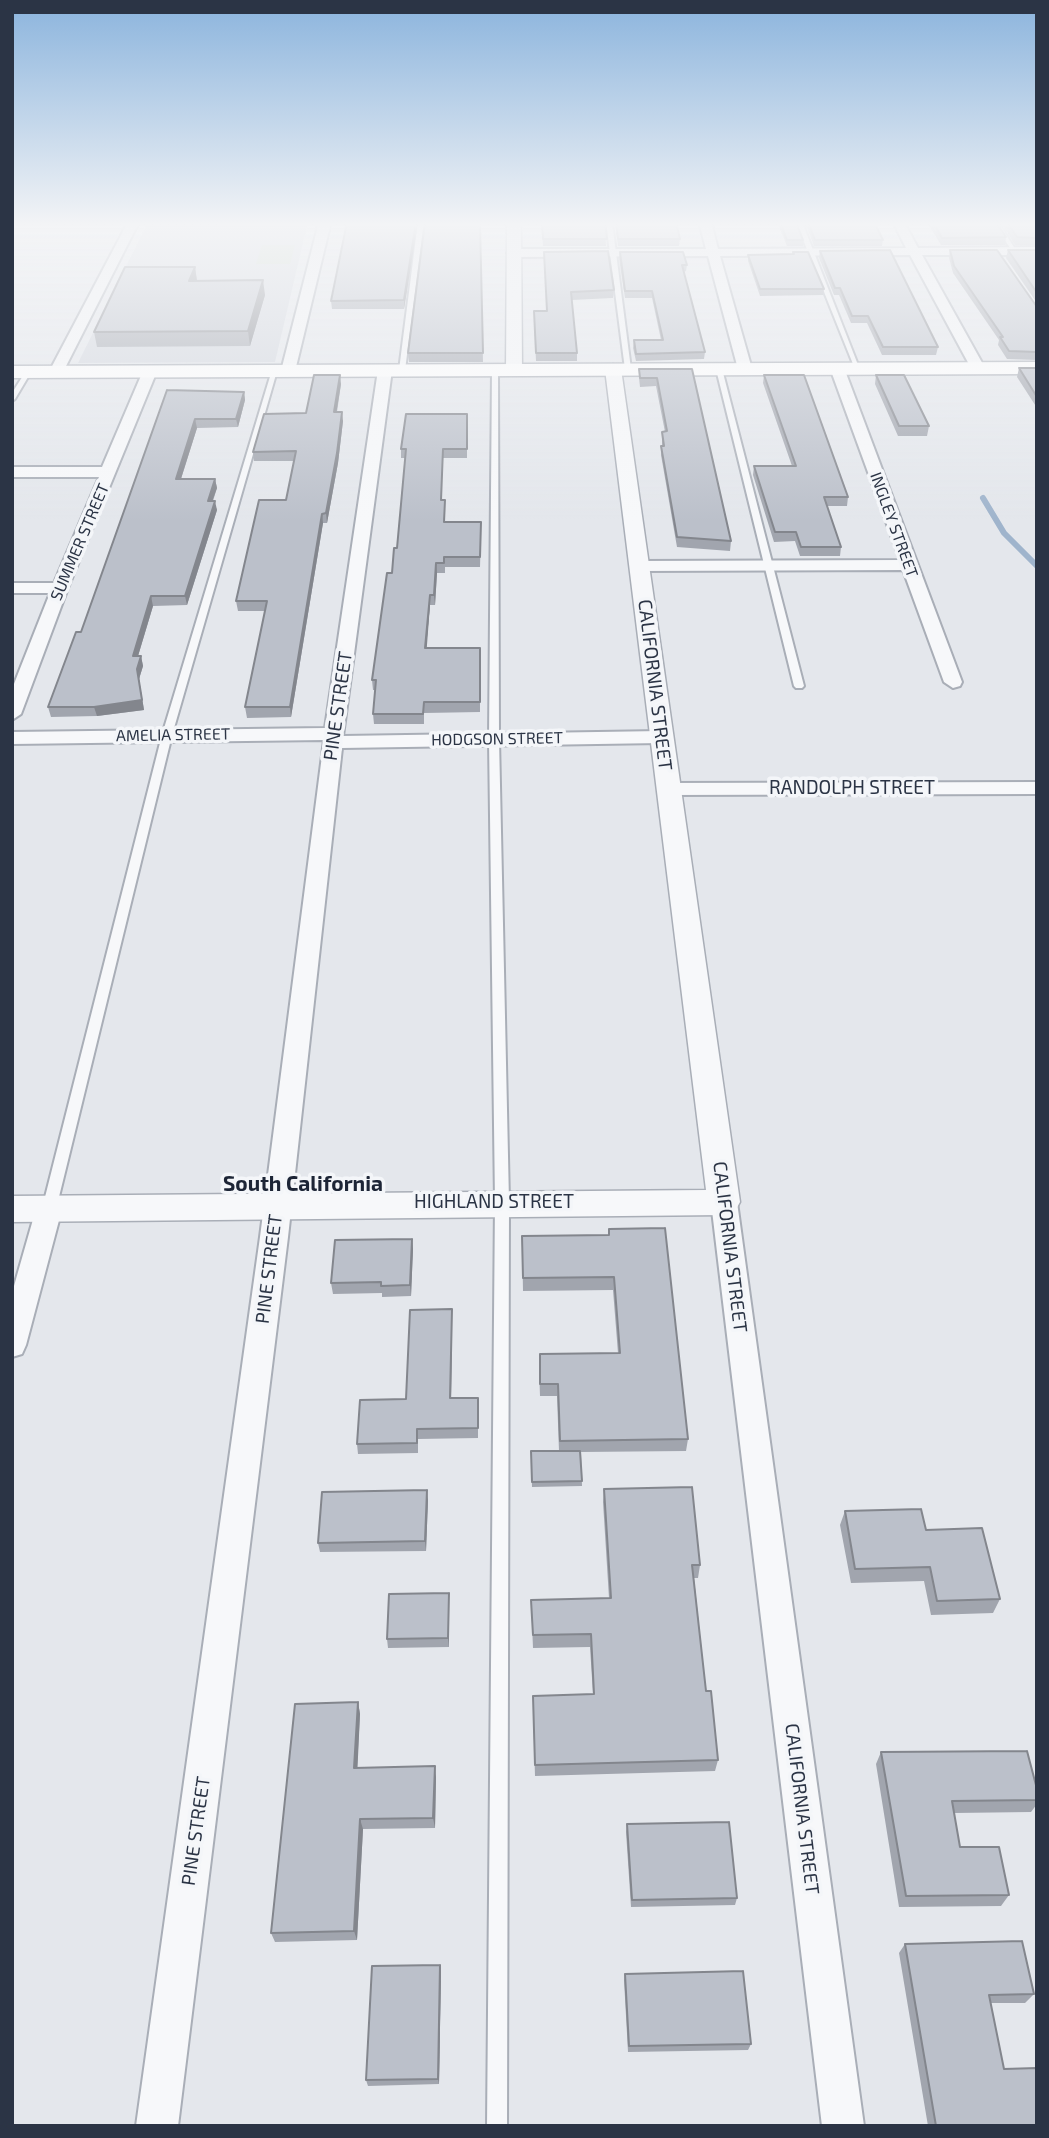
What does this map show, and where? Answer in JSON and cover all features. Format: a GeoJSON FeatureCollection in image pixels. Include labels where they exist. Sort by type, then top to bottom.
{"type":"FeatureCollection","features":[{"type":"Feature","properties":{"kind":"main road"},"geometry":{"type":"LineString","coordinates":[[20,372],[1037,368]]}},
{"type":"Feature","properties":{"kind":"street"},"geometry":{"type":"LineString","coordinates":[[56,372],[82,322]]}},
{"type":"Feature","properties":{"kind":"street"},"geometry":{"type":"LineString","coordinates":[[281,371],[296,322]]}},
{"type":"Feature","properties":{"kind":"street"},"geometry":{"type":"LineString","coordinates":[[505,370],[508,322]]}},
{"type":"Feature","properties":{"kind":"street"},"geometry":{"type":"LineString","coordinates":[[732,322],[745,369]]}},
{"type":"Feature","properties":{"kind":"street"},"geometry":{"type":"LineString","coordinates":[[953,322],[978,368]]}},
{"type":"Feature","properties":{"kind":"street","name":"CALIFORNIA STREET"},"geometry":{"type":"LineString","coordinates":[[621,369],[639,566],[844,2126]]}},
{"type":"Feature","properties":{"kind":"street","name":"INGLEY STREET"},"geometry":{"type":"LineString","coordinates":[[837,369],[953,682]]}},
{"type":"Feature","properties":{"kind":"street","name":"PINE STREET"},"geometry":{"type":"LineString","coordinates":[[157,2126],[277,1204],[334,738],[394,370]]}},
{"type":"Feature","properties":{"kind":"street","name":"SUMMER STREET"},"geometry":{"type":"LineString","coordinates":[[12,714],[60,588],[150,371]]}},
{"type":"Feature","properties":{"kind":"street"},"geometry":{"type":"LineString","coordinates":[[12,472],[109,472]]}},
{"type":"Feature","properties":{"kind":"street"},"geometry":{"type":"LineString","coordinates":[[639,566],[909,565]]}},
{"type":"Feature","properties":{"kind":"street"},"geometry":{"type":"LineString","coordinates":[[12,588],[60,588]]}},
{"type":"Feature","properties":{"kind":"street","name":"AMELIA STREET"},"geometry":{"type":"LineString","coordinates":[[12,737],[167,735],[334,738]]}},
{"type":"Feature","properties":{"kind":"street","name":"HODGSON STREET"},"geometry":{"type":"LineString","coordinates":[[334,738],[661,737]]}},
{"type":"Feature","properties":{"kind":"street","name":"RANDOLPH STREET"},"geometry":{"type":"LineString","coordinates":[[668,789],[1037,788]]}},
{"type":"Feature","properties":{"kind":"street","name":"HIGHLAND STREET"},"geometry":{"type":"LineString","coordinates":[[12,1209],[277,1204],[724,1202]]}},
{"type":"Feature","properties":{"kind":"street"},"geometry":{"type":"LineString","coordinates":[[12,1345],[49,1209]]}},
{"type":"Feature","properties":{"kind":"lane"},"geometry":{"type":"LineString","coordinates":[[394,370],[403,322]]}},
{"type":"Feature","properties":{"kind":"lane"},"geometry":{"type":"LineString","coordinates":[[618,322],[621,369]]}},
{"type":"Feature","properties":{"kind":"lane"},"geometry":{"type":"LineString","coordinates":[[839,322],[858,369]]}},
{"type":"Feature","properties":{"kind":"lane"},"geometry":{"type":"LineString","coordinates":[[719,369],[799,686]]}},
{"type":"Feature","properties":{"kind":"lane"},"geometry":{"type":"LineString","coordinates":[[497,2126],[502,1202],[494,739],[505,370]]}},
{"type":"Feature","properties":{"kind":"lane"},"geometry":{"type":"LineString","coordinates":[[49,1209],[167,735],[281,371]]}},
{"type":"Feature","properties":{"kind":"lane"},"geometry":{"type":"LineString","coordinates":[[12,399],[20,372]]}},
{"type":"Feature","properties":{"kind":"shaded area"},"geometry":{"type":"Polygon","coordinates":[[[98,322],[284,322],[275,362],[78,363],[98,322]]]}},
{"type":"Feature","properties":{"kind":"building"},"geometry":{"type":"Polygon","coordinates":[[[99,322],[251,322],[248,331],[94,332],[99,322]]]}},
{"type":"Feature","properties":{"kind":"building"},"geometry":{"type":"Polygon","coordinates":[[[412,322],[482,322],[483,353],[408,353],[412,322]]]}},
{"type":"Feature","properties":{"kind":"building"},"geometry":{"type":"Polygon","coordinates":[[[535,322],[574,322],[577,353],[536,353],[535,322]]]}},
{"type":"Feature","properties":{"kind":"building"},"geometry":{"type":"Polygon","coordinates":[[[659,322],[697,322],[705,352],[636,354],[634,340],[663,340],[659,322]]]}},
{"type":"Feature","properties":{"kind":"building"},"geometry":{"type":"Polygon","coordinates":[[[871,322],[926,322],[938,347],[883,347],[871,322]]]}},
{"type":"Feature","properties":{"kind":"building"},"geometry":{"type":"Polygon","coordinates":[[[992,322],[1037,322],[1037,352],[1009,351],[1000,337],[1003,337],[992,322]]]}},
{"type":"Feature","properties":{"kind":"building"},"geometry":{"type":"Polygon","coordinates":[[[1019,368],[1037,368],[1037,397],[1019,368]]]}},
{"type":"Feature","properties":{"kind":"building"},"geometry":{"type":"Polygon","coordinates":[[[639,369],[692,369],[731,541],[677,537],[661,446],[664,446],[662,432],[667,431],[657,378],[640,378],[639,369]]]}},
{"type":"Feature","properties":{"kind":"building"},"geometry":{"type":"Polygon","coordinates":[[[314,375],[340,375],[334,412],[342,412],[337,453],[326,513],[322,514],[290,707],[245,707],[267,601],[236,601],[259,500],[286,500],[296,451],[253,452],[264,414],[306,413],[314,375]]]}},
{"type":"Feature","properties":{"kind":"building"},"geometry":{"type":"Polygon","coordinates":[[[764,375],[804,375],[848,497],[824,497],[841,547],[801,547],[796,532],[775,532],[754,466],[796,466],[764,375]]]}},
{"type":"Feature","properties":{"kind":"building"},"geometry":{"type":"Polygon","coordinates":[[[876,375],[904,375],[929,426],[899,426],[876,375]]]}},
{"type":"Feature","properties":{"kind":"building"},"geometry":{"type":"Polygon","coordinates":[[[167,390],[244,392],[236,419],[195,419],[176,479],[215,479],[208,501],[215,501],[185,596],[151,596],[133,656],[141,656],[137,669],[142,700],[94,707],[48,707],[76,632],[81,632],[167,390]]]}},
{"type":"Feature","properties":{"kind":"building"},"geometry":{"type":"Polygon","coordinates":[[[406,414],[467,414],[467,449],[443,449],[441,500],[445,500],[444,522],[481,522],[480,557],[444,557],[444,563],[436,563],[434,595],[430,595],[425,648],[480,648],[480,702],[424,702],[423,714],[373,714],[376,680],[372,680],[387,573],[392,573],[394,548],[397,548],[406,449],[401,449],[406,414]]]}},
{"type":"Feature","properties":{"kind":"building"},"geometry":{"type":"Polygon","coordinates":[[[665,1228],[688,1439],[560,1441],[558,1384],[540,1384],[540,1354],[620,1353],[614,1277],[523,1278],[522,1236],[609,1235],[609,1229],[665,1228]]]}},
{"type":"Feature","properties":{"kind":"building"},"geometry":{"type":"Polygon","coordinates":[[[412,1239],[410,1285],[381,1286],[381,1282],[331,1283],[335,1240],[412,1239]]]}},
{"type":"Feature","properties":{"kind":"building"},"geometry":{"type":"Polygon","coordinates":[[[452,1309],[450,1398],[478,1398],[478,1428],[417,1429],[417,1443],[357,1444],[360,1400],[406,1399],[410,1310],[452,1309]]]}},
{"type":"Feature","properties":{"kind":"building"},"geometry":{"type":"Polygon","coordinates":[[[531,1451],[580,1451],[582,1481],[532,1482],[531,1451]]]}},
{"type":"Feature","properties":{"kind":"building"},"geometry":{"type":"Polygon","coordinates":[[[692,1487],[700,1565],[692,1565],[706,1691],[711,1691],[718,1760],[535,1765],[533,1696],[594,1694],[591,1634],[533,1635],[531,1600],[611,1598],[604,1489],[692,1487]]]}},
{"type":"Feature","properties":{"kind":"building"},"geometry":{"type":"Polygon","coordinates":[[[427,1490],[425,1541],[318,1543],[322,1492],[427,1490]]]}},
{"type":"Feature","properties":{"kind":"building"},"geometry":{"type":"Polygon","coordinates":[[[921,1509],[926,1530],[982,1528],[1000,1599],[937,1601],[930,1567],[855,1569],[845,1511],[921,1509]]]}},
{"type":"Feature","properties":{"kind":"building"},"geometry":{"type":"Polygon","coordinates":[[[449,1593],[448,1638],[387,1639],[389,1594],[449,1593]]]}},
{"type":"Feature","properties":{"kind":"building"},"geometry":{"type":"Polygon","coordinates":[[[358,1702],[354,1768],[435,1766],[433,1818],[360,1819],[354,1931],[271,1933],[295,1704],[358,1702]]]}},
{"type":"Feature","properties":{"kind":"building"},"geometry":{"type":"Polygon","coordinates":[[[1027,1751],[1037,1789],[1037,1800],[952,1801],[960,1847],[999,1847],[1009,1895],[906,1896],[881,1752],[1027,1751]]]}},
{"type":"Feature","properties":{"kind":"building"},"geometry":{"type":"Polygon","coordinates":[[[729,1822],[737,1898],[632,1900],[627,1824],[729,1822]]]}},
{"type":"Feature","properties":{"kind":"building"},"geometry":{"type":"Polygon","coordinates":[[[1022,1941],[1034,1994],[989,1995],[1004,2069],[1037,2068],[1037,2126],[936,2126],[905,1944],[1022,1941]]]}},
{"type":"Feature","properties":{"kind":"building"},"geometry":{"type":"Polygon","coordinates":[[[440,1965],[438,2079],[366,2080],[372,1966],[440,1965]]]}},
{"type":"Feature","properties":{"kind":"building"},"geometry":{"type":"Polygon","coordinates":[[[743,1971],[751,2044],[629,2046],[625,1974],[743,1971]]]}},
{"type":"Feature","properties":{"kind":"waterway"},"geometry":{"type":"LineString","coordinates":[[983,498],[1004,533],[1037,566]]}},
{"type":"Feature","properties":{"kind":"district","name":"South California"},"geometry":{"type":"Point","coordinates":[303,1184]}}]}
